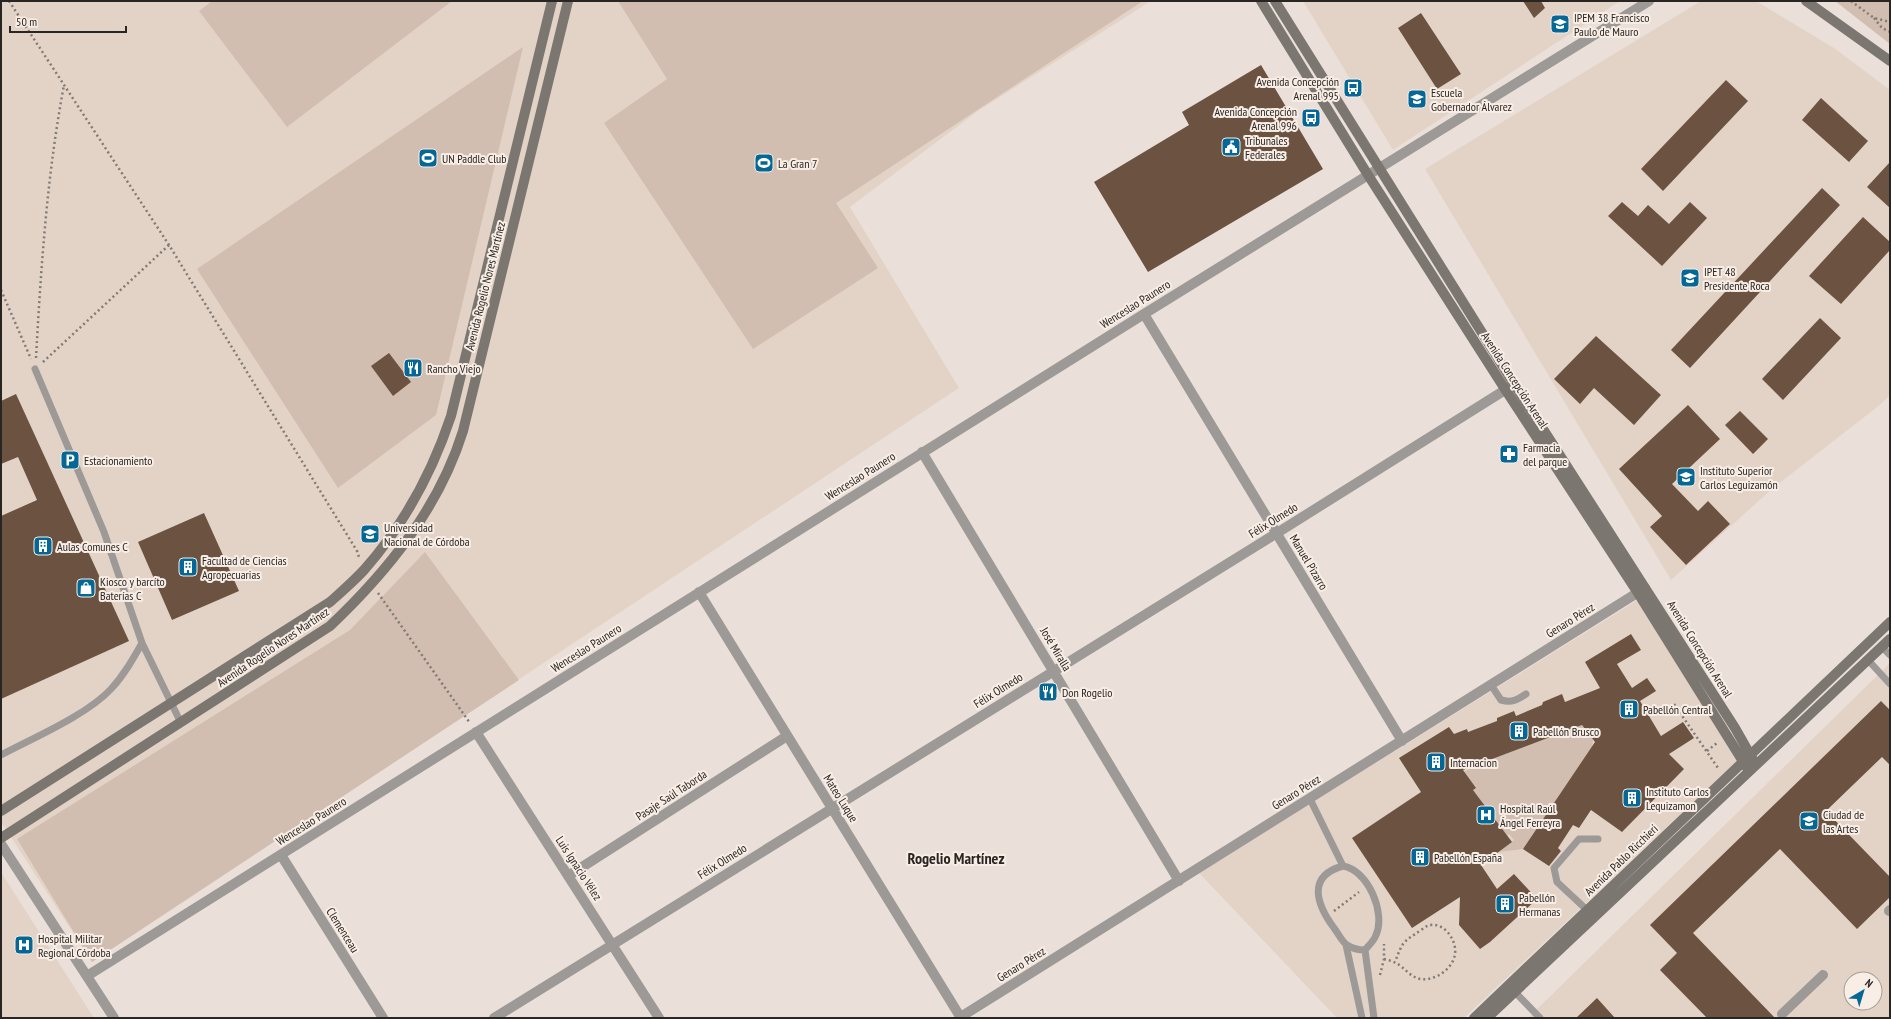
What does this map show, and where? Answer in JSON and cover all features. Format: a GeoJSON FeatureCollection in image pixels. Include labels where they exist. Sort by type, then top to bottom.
{"type":"FeatureCollection","features":[{"type":"Feature","properties":{"kind":"main road","name":"Avenida Rogelio Nores Martínez"},"geometry":{"type":"LineString","coordinates":[[1,811],[330,602],[363,571],[404,517],[418,495],[443,440],[451,416],[552,1]]}},
{"type":"Feature","properties":{"kind":"main road","name":"Avenida Rogelio Nores Martínez"},"geometry":{"type":"LineString","coordinates":[[1,838],[330,626],[372,585],[426,513],[442,485],[457,449],[469,407],[568,1]]}},
{"type":"Feature","properties":{"kind":"main road","name":"Avenida Concepción Arenal"},"geometry":{"type":"LineString","coordinates":[[1261,1],[1368,175],[1505,389],[1642,590]]}},
{"type":"Feature","properties":{"kind":"main road","name":"Avenida Concepción Arenal"},"geometry":{"type":"LineString","coordinates":[[1275,1],[1747,757],[1752,768]]}},
{"type":"Feature","properties":{"kind":"main road"},"geometry":{"type":"LineString","coordinates":[[1806,1],[1890,61]]}},
{"type":"Feature","properties":{"kind":"main road","name":"Avenida Pablo Ricchieri"},"geometry":{"type":"LineString","coordinates":[[1474,1018],[1890,622]]}},
{"type":"Feature","properties":{"kind":"main road","name":"Avenida Pablo Ricchieri"},"geometry":{"type":"LineString","coordinates":[[1487,1018],[1890,639]]}},
{"type":"Feature","properties":{"kind":"street","name":"Wenceslao Paunero"},"geometry":{"type":"LineString","coordinates":[[87,976],[922,452],[1649,1]]}},
{"type":"Feature","properties":{"kind":"street","name":"Manuel Pizarro"},"geometry":{"type":"LineString","coordinates":[[1144,314],[1402,741]]}},
{"type":"Feature","properties":{"kind":"street","name":"Félix Olmedo"},"geometry":{"type":"LineString","coordinates":[[494,1018],[1514,384]]}},
{"type":"Feature","properties":{"kind":"street","name":"José Miralla"},"geometry":{"type":"LineString","coordinates":[[922,452],[1179,880]]}},
{"type":"Feature","properties":{"kind":"street","name":"Genaro Pérez"},"geometry":{"type":"LineString","coordinates":[[960,1018],[1642,590]]}},
{"type":"Feature","properties":{"kind":"street","name":"Mateo Luque"},"geometry":{"type":"LineString","coordinates":[[699,592],[960,1018]]}},
{"type":"Feature","properties":{"kind":"street","name":"Luis Ignacio Vélez"},"geometry":{"type":"LineString","coordinates":[[476,732],[659,1018]]}},
{"type":"Feature","properties":{"kind":"street","name":"Pasaje Saúl Taborda"},"geometry":{"type":"LineString","coordinates":[[568,876],[787,736]]}},
{"type":"Feature","properties":{"kind":"street"},"geometry":{"type":"LineString","coordinates":[[1,844],[114,1018]]}},
{"type":"Feature","properties":{"kind":"street","name":"Clemenceau"},"geometry":{"type":"LineString","coordinates":[[281,855],[383,1018]]}},
{"type":"Feature","properties":{"kind":"street"},"geometry":{"type":"LineString","coordinates":[[1782,1014],[1823,975]]}},
{"type":"Feature","properties":{"kind":"lane"},"geometry":{"type":"LineString","coordinates":[[35,369],[104,532],[142,643],[181,723]]}},
{"type":"Feature","properties":{"kind":"lane"},"geometry":{"type":"LineString","coordinates":[[1,755],[88,708],[110,689],[128,666],[142,643]]}},
{"type":"Feature","properties":{"kind":"lane"},"geometry":{"type":"LineString","coordinates":[[1882,647],[1890,655]]}},
{"type":"Feature","properties":{"kind":"lane"},"geometry":{"type":"LineString","coordinates":[[1868,660],[1890,684]]}},
{"type":"Feature","properties":{"kind":"lane"},"geometry":{"type":"LineString","coordinates":[[1491,685],[1501,700],[1507,702],[1513,702],[1526,694]]}},
{"type":"Feature","properties":{"kind":"lane"},"geometry":{"type":"LineString","coordinates":[[1310,799],[1343,866]]}},
{"type":"Feature","properties":{"kind":"lane"},"geometry":{"type":"LineString","coordinates":[[1587,910],[1557,882],[1554,868],[1579,839],[1598,839]]}},
{"type":"Feature","properties":{"kind":"lane"},"geometry":{"type":"LineString","coordinates":[[1362,1018],[1346,945],[1326,918],[1318,899],[1318,885],[1324,876],[1334,868],[1343,866],[1351,867],[1357,872],[1368,885],[1376,900],[1378,916],[1376,935],[1365,950],[1374,1018]]}},
{"type":"Feature","properties":{"kind":"lane"},"geometry":{"type":"LineString","coordinates":[[1346,945],[1355,950],[1365,950]]}},
{"type":"Feature","properties":{"kind":"lane"},"geometry":{"type":"LineString","coordinates":[[1515,992],[1540,1018]]}},
{"type":"Feature","properties":{"kind":"path"},"geometry":{"type":"LineString","coordinates":[[9,1],[169,245],[357,551],[363,571]]}},
{"type":"Feature","properties":{"kind":"path"},"geometry":{"type":"LineString","coordinates":[[1851,1],[1874,18],[1882,28],[1890,32]]}},
{"type":"Feature","properties":{"kind":"path"},"geometry":{"type":"LineString","coordinates":[[1874,18],[1890,22]]}},
{"type":"Feature","properties":{"kind":"path"},"geometry":{"type":"LineString","coordinates":[[35,369],[40,287],[54,138],[64,85]]}},
{"type":"Feature","properties":{"kind":"path"},"geometry":{"type":"LineString","coordinates":[[35,369],[169,245]]}},
{"type":"Feature","properties":{"kind":"path"},"geometry":{"type":"LineString","coordinates":[[1,290],[35,369]]}},
{"type":"Feature","properties":{"kind":"path"},"geometry":{"type":"LineString","coordinates":[[372,585],[476,732]]}},
{"type":"Feature","properties":{"kind":"path"},"geometry":{"type":"LineString","coordinates":[[1674,704],[1726,778]]}},
{"type":"Feature","properties":{"kind":"path"},"geometry":{"type":"LineString","coordinates":[[1326,918],[1368,885]]}},
{"type":"Feature","properties":{"kind":"path"},"geometry":{"type":"LineString","coordinates":[[1384,959],[1395,962],[1412,976],[1421,979],[1434,977],[1443,973],[1451,965],[1455,955],[1455,946],[1445,929],[1438,925],[1430,924],[1403,942],[1395,962]]}},
{"type":"Feature","properties":{"kind":"shaded area","name":"Universidad Nacional de Córdoba"},"geometry":{"type":"Polygon","coordinates":[[[1,1],[1151,1],[978,111],[850,207],[959,388],[92,962],[1,822],[1,1]]]}},
{"type":"Feature","properties":{"kind":"shaded area"},"geometry":{"type":"Polygon","coordinates":[[[212,1],[452,1],[287,127],[199,11],[212,1]]]}},
{"type":"Feature","properties":{"kind":"shaded area","name":"La Gran 7"},"geometry":{"type":"Polygon","coordinates":[[[618,1],[1143,1],[836,203],[878,268],[753,349],[604,123],[667,79],[618,1]]]}},
{"type":"Feature","properties":{"kind":"shaded area","name":"Escuela Gobernador Álvarez"},"geometry":{"type":"Polygon","coordinates":[[[1303,1],[1620,1],[1393,150],[1303,1]]]}},
{"type":"Feature","properties":{"kind":"shaded area","name":"IPET 48 Presidente Roca"},"geometry":{"type":"Polygon","coordinates":[[[1701,1],[1756,1],[1834,48],[1890,90],[1890,395],[1881,404],[1772,489],[1671,580],[1425,169],[1701,1]]]}},
{"type":"Feature","properties":{"kind":"shaded area"},"geometry":{"type":"Polygon","coordinates":[[[1835,1],[1890,1],[1890,44],[1835,1]]]}},
{"type":"Feature","properties":{"kind":"shaded area","name":"UN Paddle Club"},"geometry":{"type":"Polygon","coordinates":[[[523,47],[436,415],[338,488],[197,269],[523,47]]]}},
{"type":"Feature","properties":{"kind":"shaded area"},"geometry":{"type":"Polygon","coordinates":[[[425,552],[519,680],[92,962],[17,839],[350,630],[425,552]]]}},
{"type":"Feature","properties":{"kind":"shaded area","name":"Hospital Raúl Ángel Ferreyra"},"geometry":{"type":"Polygon","coordinates":[[[1644,596],[1742,756],[1464,1018],[1337,1018],[1199,873],[1644,596]]]}},
{"type":"Feature","properties":{"kind":"shaded area","name":"Ciudad de las Artes"},"geometry":{"type":"Polygon","coordinates":[[[1890,663],[1890,1018],[1528,1018],[1890,663]]]}},
{"type":"Feature","properties":{"kind":"shaded area"},"geometry":{"type":"Polygon","coordinates":[[[1581,724],[1593,740],[1592,747],[1523,849],[1498,852],[1514,840],[1509,834],[1507,836],[1473,790],[1475,788],[1463,773],[1473,766],[1575,728],[1581,724]]]}},
{"type":"Feature","properties":{"kind":"shaded area","name":"Hospital Militar Regional Córdoba"},"geometry":{"type":"Polygon","coordinates":[[[1,872],[94,1018],[1,1018],[1,872]]]}},
{"type":"Feature","properties":{"kind":"building"},"geometry":{"type":"Polygon","coordinates":[[[1523,1],[1541,1],[1545,8],[1534,18],[1523,1]]]}},
{"type":"Feature","properties":{"kind":"building"},"geometry":{"type":"Polygon","coordinates":[[[1421,13],[1461,74],[1437,89],[1398,28],[1421,13]]]}},
{"type":"Feature","properties":{"kind":"building","name":"Tribunales Federales"},"geometry":{"type":"Polygon","coordinates":[[[1261,65],[1323,169],[1148,272],[1094,182],[1189,125],[1182,112],[1261,65]]]}},
{"type":"Feature","properties":{"kind":"building"},"geometry":{"type":"Polygon","coordinates":[[[1726,80],[1748,101],[1663,191],[1641,169],[1726,80]]]}},
{"type":"Feature","properties":{"kind":"building"},"geometry":{"type":"Polygon","coordinates":[[[1821,98],[1868,141],[1849,162],[1802,120],[1821,98]]]}},
{"type":"Feature","properties":{"kind":"building"},"geometry":{"type":"Polygon","coordinates":[[[1890,162],[1890,208],[1867,187],[1890,162]]]}},
{"type":"Feature","properties":{"kind":"building"},"geometry":{"type":"Polygon","coordinates":[[[1822,188],[1840,205],[1690,368],[1671,350],[1822,188]]]}},
{"type":"Feature","properties":{"kind":"building"},"geometry":{"type":"Polygon","coordinates":[[[1622,202],[1638,216],[1648,205],[1669,224],[1690,202],[1707,218],[1662,266],[1608,216],[1622,202]]]}},
{"type":"Feature","properties":{"kind":"building"},"geometry":{"type":"Polygon","coordinates":[[[1863,217],[1890,242],[1890,250],[1841,304],[1809,276],[1863,217]]]}},
{"type":"Feature","properties":{"kind":"building"},"geometry":{"type":"Polygon","coordinates":[[[1820,318],[1841,338],[1783,400],[1762,379],[1820,318]]]}},
{"type":"Feature","properties":{"kind":"building"},"geometry":{"type":"Polygon","coordinates":[[[1596,336],[1661,395],[1634,425],[1594,388],[1580,404],[1554,379],[1596,336]]]}},
{"type":"Feature","properties":{"kind":"building"},"geometry":{"type":"Polygon","coordinates":[[[389,353],[411,382],[393,396],[371,366],[389,353]]]}},
{"type":"Feature","properties":{"kind":"building","name":"Aulas Comunes C"},"geometry":{"type":"Polygon","coordinates":[[[16,394],[129,641],[1,699],[1,516],[37,500],[18,457],[1,464],[1,401],[16,394]]]}},
{"type":"Feature","properties":{"kind":"building"},"geometry":{"type":"Polygon","coordinates":[[[1688,405],[1720,439],[1672,484],[1698,511],[1708,501],[1730,524],[1686,565],[1650,527],[1662,516],[1619,469],[1688,405]]]}},
{"type":"Feature","properties":{"kind":"building"},"geometry":{"type":"Polygon","coordinates":[[[1740,411],[1768,439],[1753,454],[1725,425],[1740,411]]]}},
{"type":"Feature","properties":{"kind":"building","name":"Facultad de Ciencias Agropecuarias"},"geometry":{"type":"Polygon","coordinates":[[[204,513],[239,591],[172,620],[138,542],[204,513]]]}},
{"type":"Feature","properties":{"kind":"building"},"geometry":{"type":"Polygon","coordinates":[[[1631,634],[1641,650],[1617,664],[1632,688],[1647,678],[1656,691],[1640,701],[1661,736],[1683,722],[1694,738],[1669,754],[1684,769],[1622,832],[1591,810],[1579,828],[1573,825],[1558,848],[1561,851],[1549,866],[1523,849],[1595,742],[1582,725],[1463,770],[1476,788],[1473,790],[1512,842],[1481,865],[1497,889],[1514,874],[1537,899],[1490,942],[1480,949],[1459,925],[1460,897],[1412,928],[1352,838],[1421,792],[1399,758],[1449,727],[1454,734],[1467,729],[1468,732],[1497,721],[1497,718],[1514,711],[1516,716],[1542,705],[1543,702],[1562,694],[1565,702],[1600,688],[1585,662],[1631,634]]]}},
{"type":"Feature","properties":{"kind":"building"},"geometry":{"type":"Polygon","coordinates":[[[1881,701],[1890,710],[1890,765],[1882,757],[1826,811],[1890,877],[1890,897],[1857,929],[1780,849],[1693,933],[1775,1018],[1707,1018],[1660,970],[1677,953],[1650,925],[1881,701]]]}},
{"type":"Feature","properties":{"kind":"building"},"geometry":{"type":"Polygon","coordinates":[[[1597,998],[1615,1018],[1576,1018],[1597,998]]]}},
{"type":"Feature","properties":{"kind":"place","name":"IPEM 38 Francisco Paulo de Mauro"},"geometry":{"type":"Point","coordinates":[1560,24]}},
{"type":"Feature","properties":{"kind":"place","name":"Avenida Concepción Arenal 995"},"geometry":{"type":"Point","coordinates":[1353,88]}},
{"type":"Feature","properties":{"kind":"place","name":"Escuela Gobernador Álvarez"},"geometry":{"type":"Point","coordinates":[1417,99]}},
{"type":"Feature","properties":{"kind":"place","name":"Avenida Concepción Arenal 996"},"geometry":{"type":"Point","coordinates":[1311,118]}},
{"type":"Feature","properties":{"kind":"place","name":"Tribunales Federales"},"geometry":{"type":"Point","coordinates":[1231,147]}},
{"type":"Feature","properties":{"kind":"place","name":"UN Paddle Club"},"geometry":{"type":"Point","coordinates":[428,158]}},
{"type":"Feature","properties":{"kind":"place","name":"La Gran 7"},"geometry":{"type":"Point","coordinates":[764,163]}},
{"type":"Feature","properties":{"kind":"place","name":"IPET 48 Presidente Roca"},"geometry":{"type":"Point","coordinates":[1690,278]}},
{"type":"Feature","properties":{"kind":"place","name":"Rancho Viejo"},"geometry":{"type":"Point","coordinates":[413,368]}},
{"type":"Feature","properties":{"kind":"place","name":"Farmacia del parque"},"geometry":{"type":"Point","coordinates":[1509,454]}},
{"type":"Feature","properties":{"kind":"place","name":"Estacionamiento"},"geometry":{"type":"Point","coordinates":[70,460]}},
{"type":"Feature","properties":{"kind":"place","name":"Instituto Superior Carlos Leguizamón"},"geometry":{"type":"Point","coordinates":[1686,477]}},
{"type":"Feature","properties":{"kind":"place","name":"Universidad Nacional de Córdoba"},"geometry":{"type":"Point","coordinates":[370,534]}},
{"type":"Feature","properties":{"kind":"place","name":"Aulas Comunes C"},"geometry":{"type":"Point","coordinates":[43,546]}},
{"type":"Feature","properties":{"kind":"place","name":"Facultad de Ciencias Agropecuarias"},"geometry":{"type":"Point","coordinates":[188,567]}},
{"type":"Feature","properties":{"kind":"place","name":"Kiosco y barcíto Baterías C"},"geometry":{"type":"Point","coordinates":[86,588]}},
{"type":"Feature","properties":{"kind":"place","name":"Don Rogelio"},"geometry":{"type":"Point","coordinates":[1048,692]}},
{"type":"Feature","properties":{"kind":"place","name":"Pabellón Central"},"geometry":{"type":"Point","coordinates":[1629,709]}},
{"type":"Feature","properties":{"kind":"place","name":"Pabellón Brusco"},"geometry":{"type":"Point","coordinates":[1519,731]}},
{"type":"Feature","properties":{"kind":"place","name":"Internacion"},"geometry":{"type":"Point","coordinates":[1436,762]}},
{"type":"Feature","properties":{"kind":"place","name":"Instituto Carlos Lequizamon"},"geometry":{"type":"Point","coordinates":[1632,798]}},
{"type":"Feature","properties":{"kind":"place","name":"Hospital Raúl Ángel Ferreyra"},"geometry":{"type":"Point","coordinates":[1486,815]}},
{"type":"Feature","properties":{"kind":"place","name":"Ciudad de las Artes"},"geometry":{"type":"Point","coordinates":[1809,821]}},
{"type":"Feature","properties":{"kind":"place","name":"Pabellón España"},"geometry":{"type":"Point","coordinates":[1420,857]}},
{"type":"Feature","properties":{"kind":"place","name":"Pabellón Hermanas"},"geometry":{"type":"Point","coordinates":[1505,904]}},
{"type":"Feature","properties":{"kind":"place","name":"Hospital Militar Regional Córdoba"},"geometry":{"type":"Point","coordinates":[24,945]}},
{"type":"Feature","properties":{"kind":"district","name":"Rogelio Martínez"},"geometry":{"type":"Point","coordinates":[956,858]}}]}
